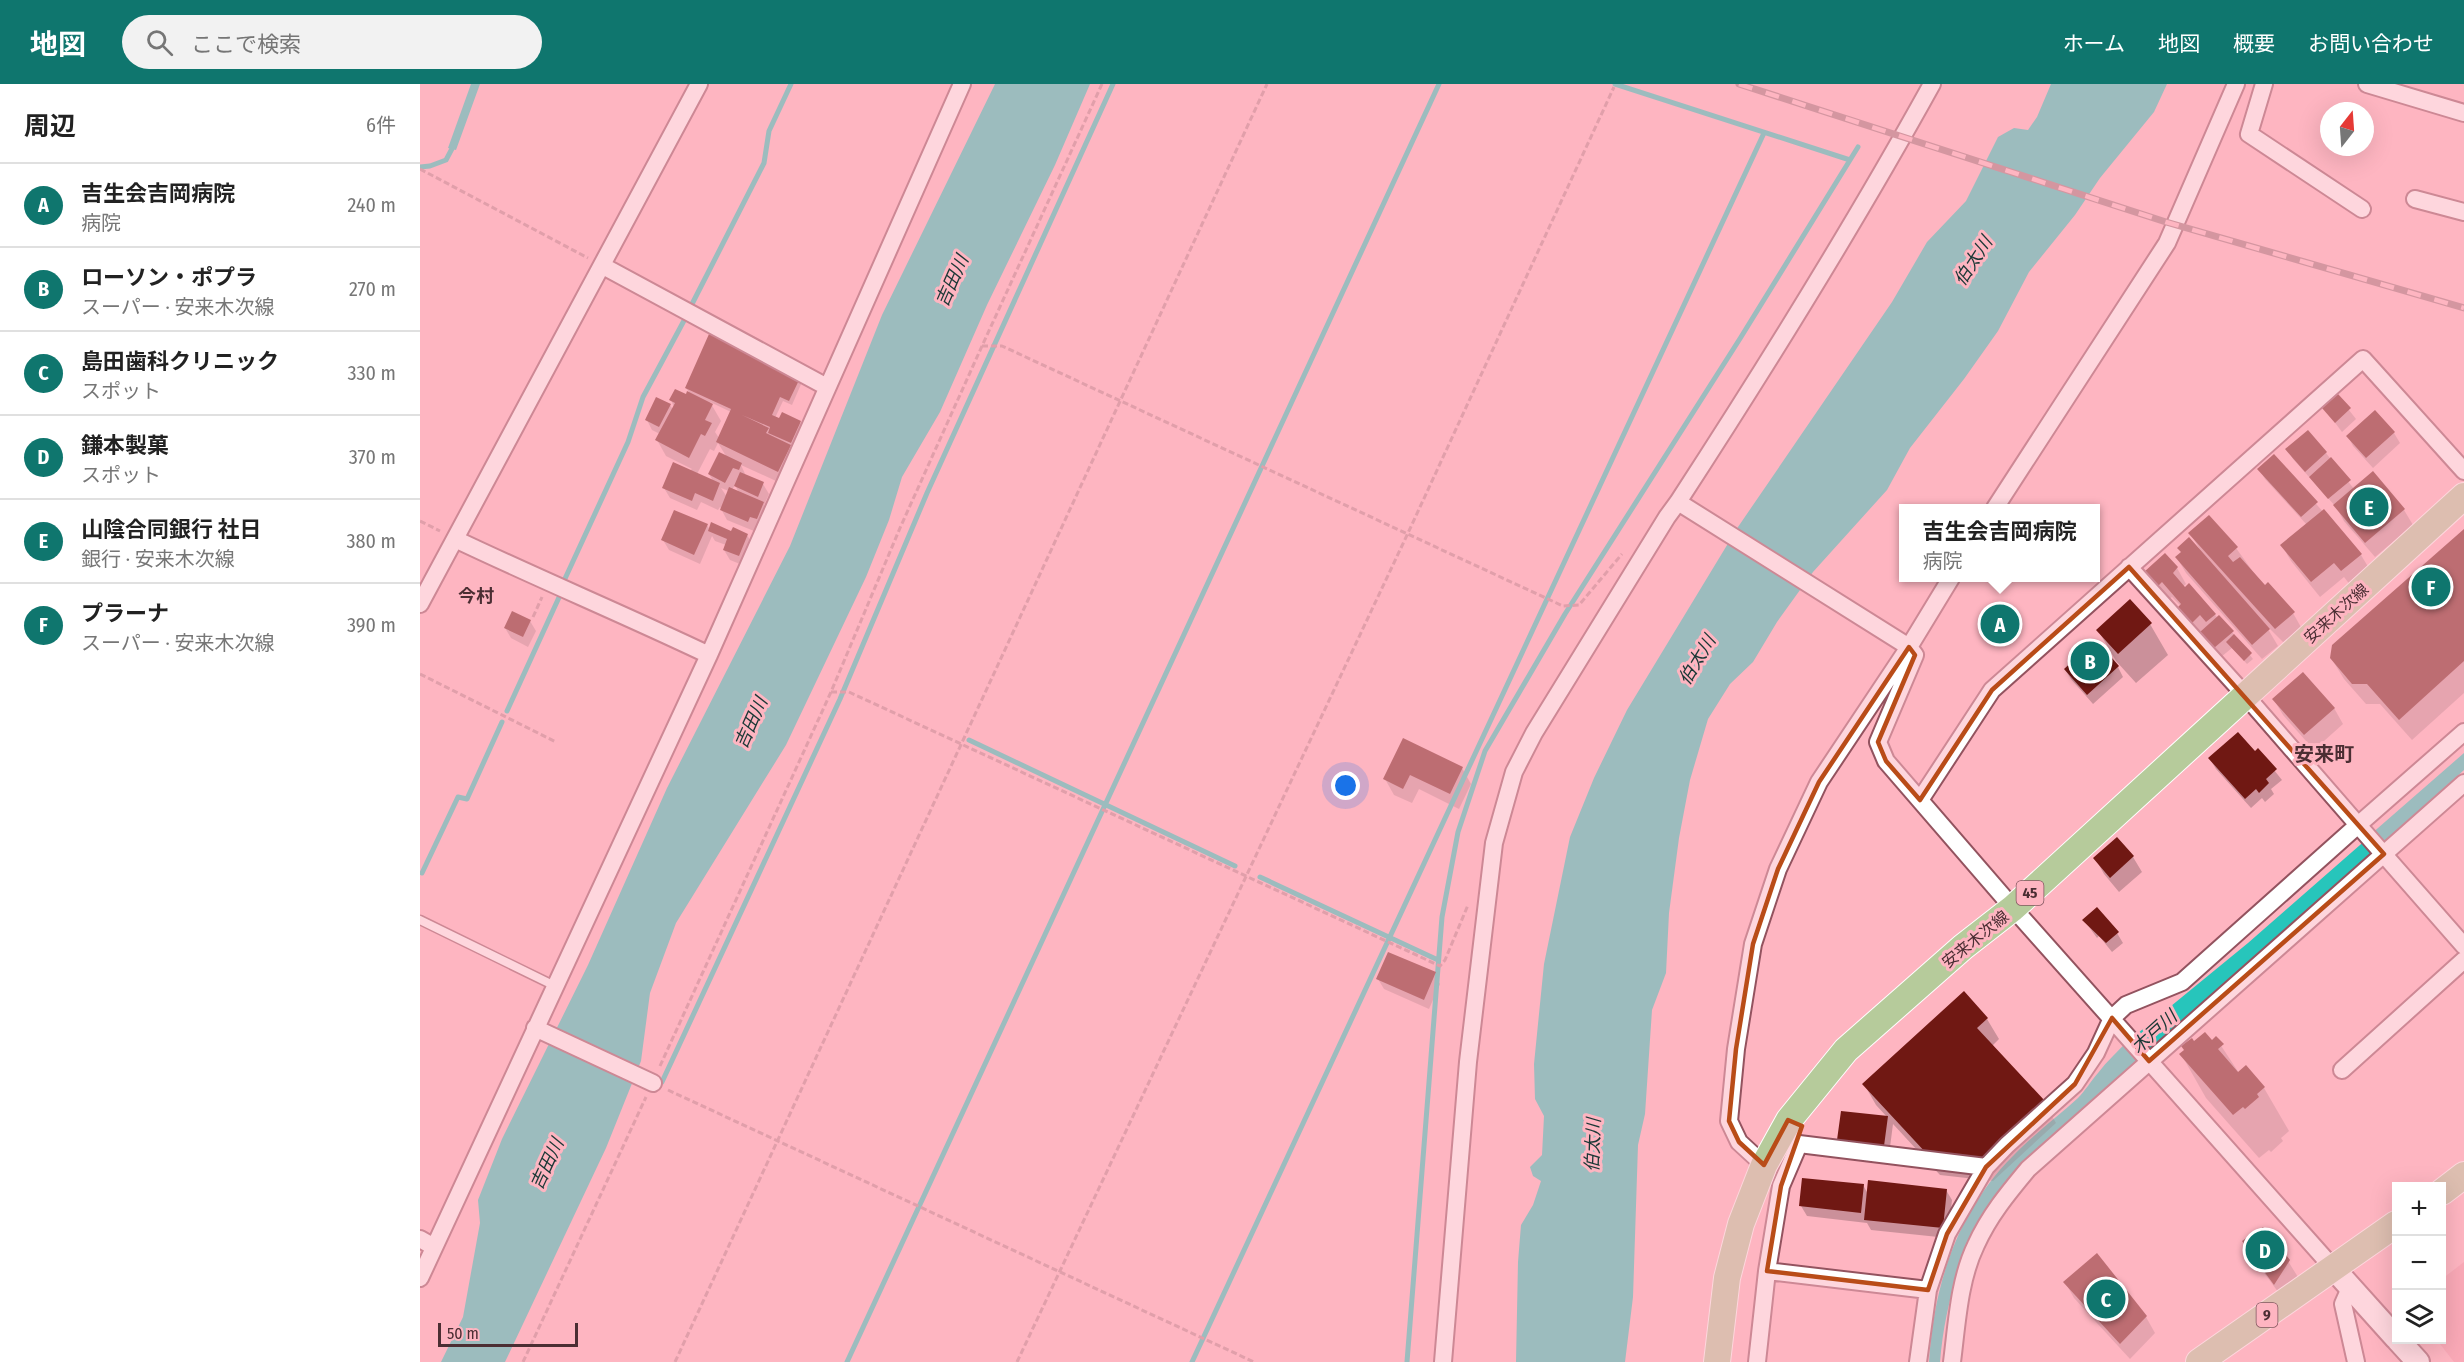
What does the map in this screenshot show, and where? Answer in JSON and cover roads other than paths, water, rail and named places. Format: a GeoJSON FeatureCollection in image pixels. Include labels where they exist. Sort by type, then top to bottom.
{"type":"FeatureCollection","features":[{"type":"Feature","properties":{"kind":"main road","name":"安来木次線"},"geometry":{"type":"LineString","coordinates":[[1717,1362],[1723,1304],[1732,1254],[1752,1192],[1764,1165],[1790,1139],[1789,1120],[1846,1050],[1963,947],[2013,908],[2463,497]]}},
{"type":"Feature","properties":{"kind":"main road"},"geometry":{"type":"LineString","coordinates":[[2446,1189],[2464,1176]]}},
{"type":"Feature","properties":{"kind":"main road","name":"9"},"geometry":{"type":"LineString","coordinates":[[2199,1362],[2342,1278],[2392,1229]]}},
{"type":"Feature","properties":{"kind":"street"},"geometry":{"type":"LineString","coordinates":[[420,604],[699,84]]}},
{"type":"Feature","properties":{"kind":"street"},"geometry":{"type":"LineString","coordinates":[[420,1278],[427,1243],[538,1029],[555,986],[709,655],[962,84]]}},
{"type":"Feature","properties":{"kind":"street"},"geometry":{"type":"LineString","coordinates":[[1443,1362],[1468,1062],[1494,843],[1514,772],[1534,733],[1660,527],[1684,506],[1932,84]]}},
{"type":"Feature","properties":{"kind":"street"},"geometry":{"type":"LineString","coordinates":[[1998,504],[2166,243],[2236,84]]}},
{"type":"Feature","properties":{"kind":"street"},"geometry":{"type":"LineString","coordinates":[[2264,84],[2248,134],[2362,209]]}},
{"type":"Feature","properties":{"kind":"street"},"geometry":{"type":"LineString","coordinates":[[2367,84],[2464,113]]}},
{"type":"Feature","properties":{"kind":"street"},"geometry":{"type":"LineString","coordinates":[[2415,199],[2464,212]]}},
{"type":"Feature","properties":{"kind":"street"},"geometry":{"type":"LineString","coordinates":[[603,266],[827,387]]}},
{"type":"Feature","properties":{"kind":"street"},"geometry":{"type":"LineString","coordinates":[[1920,800],[1992,690],[2363,359],[2464,471]]}},
{"type":"Feature","properties":{"kind":"street"},"geometry":{"type":"LineString","coordinates":[[1684,506],[1904,644],[1915,656],[1878,742],[1886,761],[2013,908],[2392,1333]]}},
{"type":"Feature","properties":{"kind":"street"},"geometry":{"type":"LineString","coordinates":[[455,539],[548,583],[621,612],[709,655]]}},
{"type":"Feature","properties":{"kind":"street"},"geometry":{"type":"LineString","coordinates":[[2129,567],[2245,695],[2464,946]]}},
{"type":"Feature","properties":{"kind":"street"},"geometry":{"type":"LineString","coordinates":[[1764,1165],[1739,1142],[1729,1121],[1736,1049],[1753,944],[1778,868],[1819,782],[1904,644],[1948,582]]}},
{"type":"Feature","properties":{"kind":"street"},"geometry":{"type":"LineString","coordinates":[[1918,1362],[1928,1290],[1947,1234],[1986,1167],[2075,1084],[2097,1053],[2112,1018],[2126,1005],[2182,982],[2363,830],[2464,732]]}},
{"type":"Feature","properties":{"kind":"street"},"geometry":{"type":"LineString","coordinates":[[1952,1362],[1961,1294],[1975,1246],[2000,1202],[2028,1169],[2146,1058],[2464,783]]}},
{"type":"Feature","properties":{"kind":"street"},"geometry":{"type":"LineString","coordinates":[[2342,1070],[2464,960]]}},
{"type":"Feature","properties":{"kind":"street"},"geometry":{"type":"LineString","coordinates":[[538,1029],[649,1081]]}},
{"type":"Feature","properties":{"kind":"street"},"geometry":{"type":"LineString","coordinates":[[1757,1362],[1767,1271],[1790,1139],[1986,1167]]}},
{"type":"Feature","properties":{"kind":"street"},"geometry":{"type":"LineString","coordinates":[[1767,1271],[1928,1290]]}},
{"type":"Feature","properties":{"kind":"street"},"geometry":{"type":"LineString","coordinates":[[2342,1278],[2343,1304],[2356,1362]]}},
{"type":"Feature","properties":{"kind":"street"},"geometry":{"type":"LineString","coordinates":[[2402,1344],[2418,1362]]}},
{"type":"Feature","properties":{"kind":"lane"},"geometry":{"type":"LineString","coordinates":[[420,920],[555,986]]}},
{"type":"Feature","properties":{"kind":"water"},"geometry":{"type":"Polygon","coordinates":[[[471,84],[480,84],[456,150],[448,148],[471,84]]]}},
{"type":"Feature","properties":{"kind":"water","name":"吉田川"},"geometry":{"type":"Polygon","coordinates":[[[995,84],[1090,84],[1055,165],[987,305],[940,412],[902,477],[889,520],[866,577],[786,745],[676,923],[650,993],[641,1061],[606,1148],[505,1362],[441,1362],[463,1317],[480,1223],[478,1200],[502,1139],[588,965],[667,788],[790,546],[882,315],[995,84]]]}},
{"type":"Feature","properties":{"kind":"water","name":"伯太川"},"geometry":{"type":"Polygon","coordinates":[[[2051,84],[2167,84],[2154,112],[2100,178],[2075,215],[2029,272],[1998,331],[1910,448],[1887,490],[1813,572],[1777,622],[1753,662],[1730,684],[1708,719],[1690,780],[1679,838],[1669,913],[1666,973],[1652,1010],[1645,1114],[1638,1145],[1633,1297],[1625,1362],[1516,1362],[1521,1225],[1533,1205],[1541,1181],[1533,1176],[1530,1167],[1542,1155],[1544,1116],[1535,1099],[1534,1064],[1544,964],[1570,837],[1594,778],[1627,710],[1738,527],[1892,302],[1927,242],[1966,201],[1998,137],[2014,128],[2028,130],[2037,117],[2051,84]]]}},
{"type":"Feature","properties":{"kind":"water"},"geometry":{"type":"Polygon","coordinates":[[[2464,753],[2464,770],[2380,847],[2370,835],[2464,753]]]}},
{"type":"Feature","properties":{"kind":"water","name":"木戸川"},"geometry":{"type":"Polygon","coordinates":[[[2368,838],[2377,848],[2145,1053],[2132,1038],[2248,943],[2368,838]]]}},
{"type":"Feature","properties":{"kind":"water"},"geometry":{"type":"Polygon","coordinates":[[[2129,1040],[2142,1056],[2037,1149],[2005,1184],[1989,1206],[1976,1230],[1955,1281],[1943,1334],[1940,1362],[1929,1362],[1936,1305],[1943,1277],[1963,1225],[1977,1201],[2013,1156],[2078,1098],[2105,1064],[2129,1040]]]}},
{"type":"Feature","properties":{"kind":"waterway"},"geometry":{"type":"LineString","coordinates":[[690,308],[764,163],[769,131],[791,84]]}},
{"type":"Feature","properties":{"kind":"waterway"},"geometry":{"type":"LineString","coordinates":[[662,1082],[840,699],[927,493],[1113,84]]}},
{"type":"Feature","properties":{"kind":"waterway"},"geometry":{"type":"LineString","coordinates":[[847,1362],[1439,84]]}},
{"type":"Feature","properties":{"kind":"waterway"},"geometry":{"type":"LineString","coordinates":[[1615,84],[1850,160]]}},
{"type":"Feature","properties":{"kind":"waterway"},"geometry":{"type":"LineString","coordinates":[[1192,1362],[1764,133]]}},
{"type":"Feature","properties":{"kind":"waterway"},"geometry":{"type":"LineString","coordinates":[[420,167],[446,160],[455,143]]}},
{"type":"Feature","properties":{"kind":"waterway"},"geometry":{"type":"LineString","coordinates":[[1407,1362],[1442,917],[1458,832],[1485,751],[1565,614],[1741,337],[1858,147]]}},
{"type":"Feature","properties":{"kind":"waterway"},"geometry":{"type":"LineString","coordinates":[[563,583],[628,442],[643,397],[687,315]]}},
{"type":"Feature","properties":{"kind":"waterway"},"geometry":{"type":"LineString","coordinates":[[507,711],[561,593]]}},
{"type":"Feature","properties":{"kind":"waterway"},"geometry":{"type":"LineString","coordinates":[[422,873],[458,797],[467,799],[502,722]]}},
{"type":"Feature","properties":{"kind":"waterway"},"geometry":{"type":"LineString","coordinates":[[969,740],[1235,866]]}},
{"type":"Feature","properties":{"kind":"waterway"},"geometry":{"type":"LineString","coordinates":[[1260,877],[1438,960]]}},
{"type":"Feature","properties":{"kind":"railway"},"geometry":{"type":"LineString","coordinates":[[1739,84],[2166,222],[2464,308]]}},
{"type":"Feature","properties":{"kind":"place","name":"山陰合同銀行 社日"},"geometry":{"type":"Point","coordinates":[2369,507]}},
{"type":"Feature","properties":{"kind":"place","name":"プラーナ"},"geometry":{"type":"Point","coordinates":[2431,587]}},
{"type":"Feature","properties":{"kind":"place","name":"吉生会吉岡病院"},"geometry":{"type":"Point","coordinates":[2000,624]}},
{"type":"Feature","properties":{"kind":"place","name":"ローソン・ポプラ"},"geometry":{"type":"Point","coordinates":[2090,661]}},
{"type":"Feature","properties":{"kind":"place","name":"鎌本製菓"},"geometry":{"type":"Point","coordinates":[2265,1250]}},
{"type":"Feature","properties":{"kind":"place","name":"島田歯科クリニック"},"geometry":{"type":"Point","coordinates":[2106,1299]}},
{"type":"Feature","properties":{"kind":"district","name":"今村"},"geometry":{"type":"Point","coordinates":[476,596]}},
{"type":"Feature","properties":{"kind":"district","name":"安来町"},"geometry":{"type":"Point","coordinates":[2324,754]}}]}
